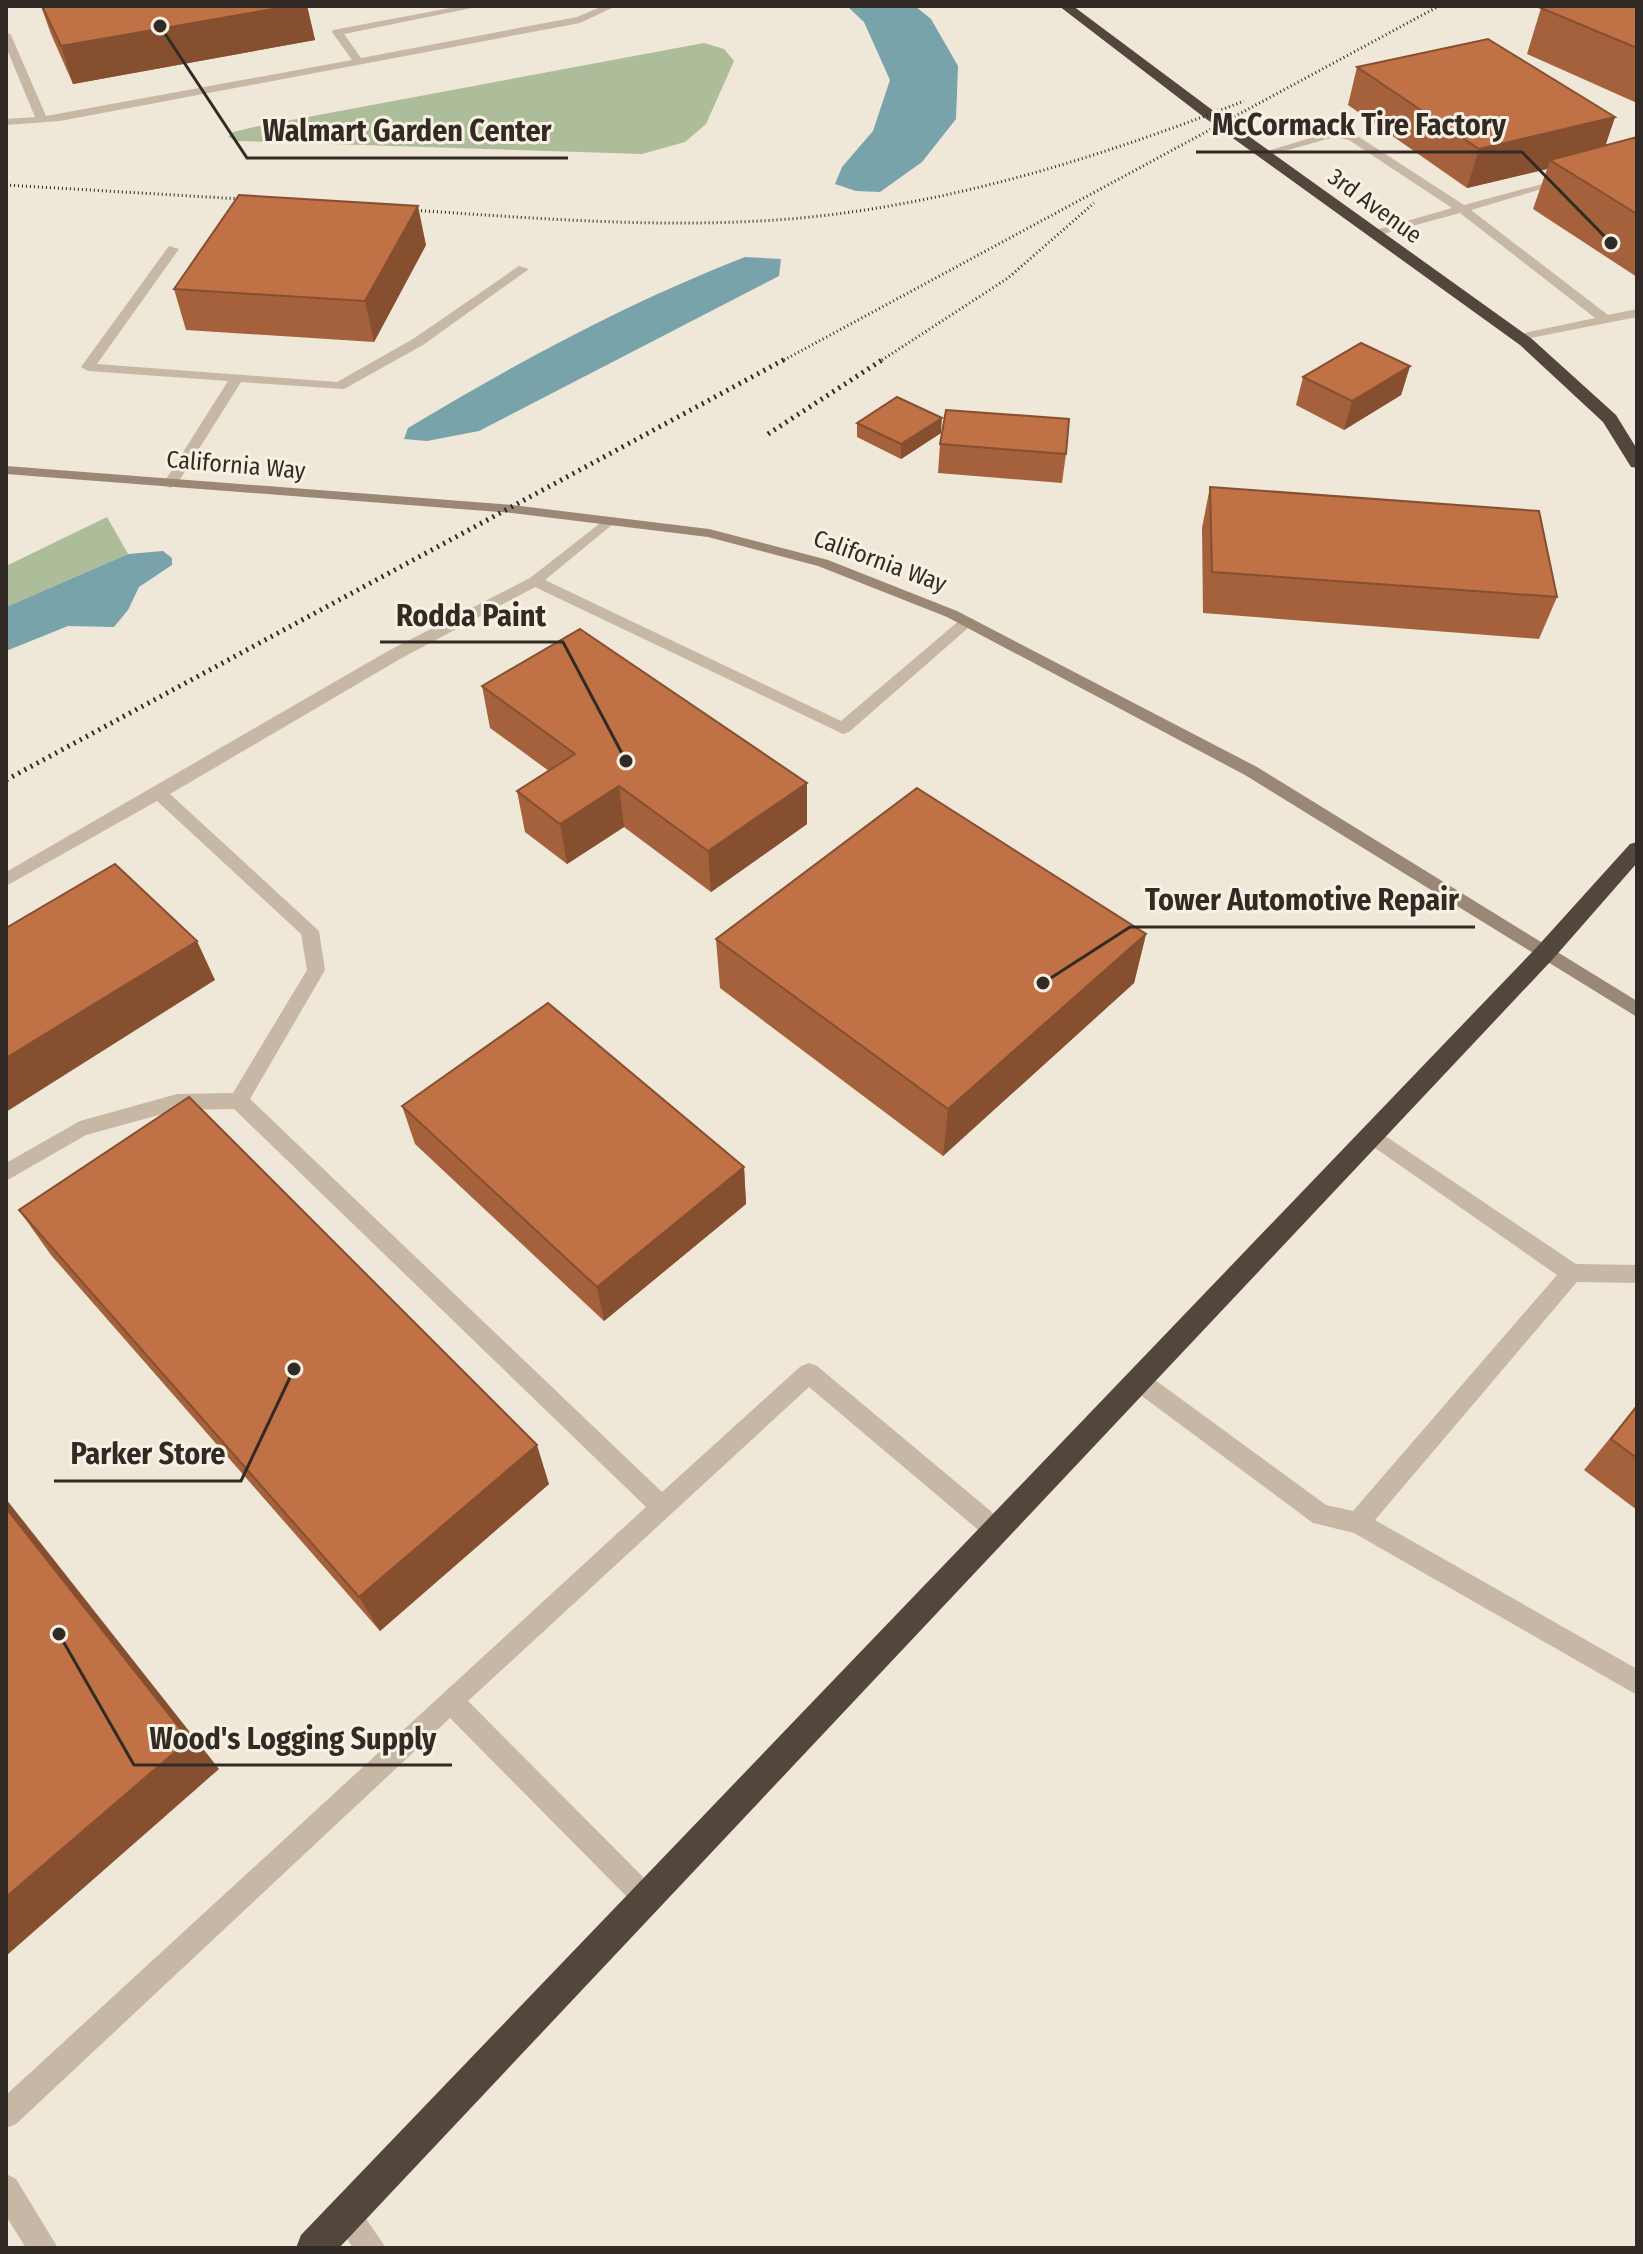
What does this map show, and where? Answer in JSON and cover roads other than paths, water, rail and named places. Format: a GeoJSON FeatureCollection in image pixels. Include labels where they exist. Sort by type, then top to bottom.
{"type":"FeatureCollection","features":[{"type":"Feature","properties":{"kind":"highway","name":"3rd Avenue"},"geometry":{"type":"LineString","coordinates":[[1065,6],[1520,338],[1610,419],[1637,463]]}},
{"type":"Feature","properties":{"kind":"highway"},"geometry":{"type":"LineString","coordinates":[[314,2248],[1544,954],[1637,849]]}},
{"type":"Feature","properties":{"kind":"street","name":"California Way"},"geometry":{"type":"LineString","coordinates":[[6,470],[512,509],[709,533],[823,563],[967,622],[1251,771],[1637,1010]]}},
{"type":"Feature","properties":{"kind":"lane"},"geometry":{"type":"LineString","coordinates":[[359,62],[337,32],[477,6]]}},
{"type":"Feature","properties":{"kind":"lane"},"geometry":{"type":"LineString","coordinates":[[6,122],[42,120],[580,20],[611,6]]}},
{"type":"Feature","properties":{"kind":"lane"},"geometry":{"type":"LineString","coordinates":[[6,35],[42,120]]}},
{"type":"Feature","properties":{"kind":"lane"},"geometry":{"type":"LineString","coordinates":[[1264,154],[1334,134],[1352,137],[1462,209],[1606,320]]}},
{"type":"Feature","properties":{"kind":"lane"},"geometry":{"type":"LineString","coordinates":[[1376,234],[1579,175]]}},
{"type":"Feature","properties":{"kind":"lane"},"geometry":{"type":"LineString","coordinates":[[173,249],[88,367],[339,386],[418,342],[523,269]]}},
{"type":"Feature","properties":{"kind":"lane"},"geometry":{"type":"LineString","coordinates":[[1520,338],[1637,313]]}},
{"type":"Feature","properties":{"kind":"lane"},"geometry":{"type":"LineString","coordinates":[[170,484],[237,378]]}},
{"type":"Feature","properties":{"kind":"lane"},"geometry":{"type":"LineString","coordinates":[[6,880],[394,655],[535,581],[608,521]]}},
{"type":"Feature","properties":{"kind":"lane"},"geometry":{"type":"LineString","coordinates":[[535,581],[843,728],[967,622]]}},
{"type":"Feature","properties":{"kind":"lane"},"geometry":{"type":"LineString","coordinates":[[158,793],[310,931],[316,970],[239,1101]]}},
{"type":"Feature","properties":{"kind":"lane"},"geometry":{"type":"LineString","coordinates":[[6,1173],[80,1129],[177,1102],[239,1101],[662,1507]]}},
{"type":"Feature","properties":{"kind":"lane"},"geometry":{"type":"LineString","coordinates":[[1372,1135],[1572,1273],[1637,1274]]}},
{"type":"Feature","properties":{"kind":"lane"},"geometry":{"type":"LineString","coordinates":[[1358,1523],[1572,1273]]}},
{"type":"Feature","properties":{"kind":"lane"},"geometry":{"type":"LineString","coordinates":[[6,2114],[450,1701],[809,1373],[997,1531]]}},
{"type":"Feature","properties":{"kind":"lane"},"geometry":{"type":"LineString","coordinates":[[1139,1381],[1321,1515],[1358,1523],[1637,1683]]}},
{"type":"Feature","properties":{"kind":"lane"},"geometry":{"type":"LineString","coordinates":[[450,1701],[646,1898]]}},
{"type":"Feature","properties":{"kind":"lane"},"geometry":{"type":"LineString","coordinates":[[6,2189],[43,2248]]}},
{"type":"Feature","properties":{"kind":"lane"},"geometry":{"type":"LineString","coordinates":[[346,2214],[371,2248]]}},
{"type":"Feature","properties":{"kind":"water"},"geometry":{"type":"Polygon","coordinates":[[[847,6],[915,6],[931,19],[958,66],[956,119],[922,162],[880,192],[856,191],[835,184],[842,167],[873,131],[890,80],[864,22],[847,6]]]}},
{"type":"Feature","properties":{"kind":"water"},"geometry":{"type":"Polygon","coordinates":[[[745,257],[781,259],[779,276],[479,431],[427,441],[404,439],[408,428],[531,357],[615,314],[745,257]]]}},
{"type":"Feature","properties":{"kind":"water"},"geometry":{"type":"Polygon","coordinates":[[[163,551],[172,558],[172,565],[139,587],[128,610],[114,627],[68,626],[6,651],[6,607],[128,554],[163,551]]]}},
{"type":"Feature","properties":{"kind":"railway"},"geometry":{"type":"LineString","coordinates":[[784,360],[1439,6]]}},
{"type":"Feature","properties":{"kind":"railway"},"geometry":{"type":"LineString","coordinates":[[397,209],[650,223],[751,221],[858,211],[1027,175],[1136,141],[1244,101]]}},
{"type":"Feature","properties":{"kind":"railway"},"geometry":{"type":"LineString","coordinates":[[6,185],[258,200]]}},
{"type":"Feature","properties":{"kind":"railway"},"geometry":{"type":"LineString","coordinates":[[882,360],[1008,278],[1094,203]]}},
{"type":"Feature","properties":{"kind":"railway"},"geometry":{"type":"LineString","coordinates":[[6,780],[787,358]]}},
{"type":"Feature","properties":{"kind":"railway"},"geometry":{"type":"LineString","coordinates":[[768,434],[885,358]]}},
{"type":"Feature","properties":{"kind":"place","name":"Walmart Garden Center"},"geometry":{"type":"Point","coordinates":[160,26]}},
{"type":"Feature","properties":{"kind":"place","name":"McCormack Tire Factory"},"geometry":{"type":"Point","coordinates":[1611,243]}},
{"type":"Feature","properties":{"kind":"place","name":"Rodda Paint"},"geometry":{"type":"Point","coordinates":[626,761]}},
{"type":"Feature","properties":{"kind":"place","name":"Tower Automotive Repair"},"geometry":{"type":"Point","coordinates":[1043,983]}},
{"type":"Feature","properties":{"kind":"place","name":"Parker Store"},"geometry":{"type":"Point","coordinates":[294,1369]}},
{"type":"Feature","properties":{"kind":"place","name":"Wood's Logging Supply"},"geometry":{"type":"Point","coordinates":[59,1634]}}]}
